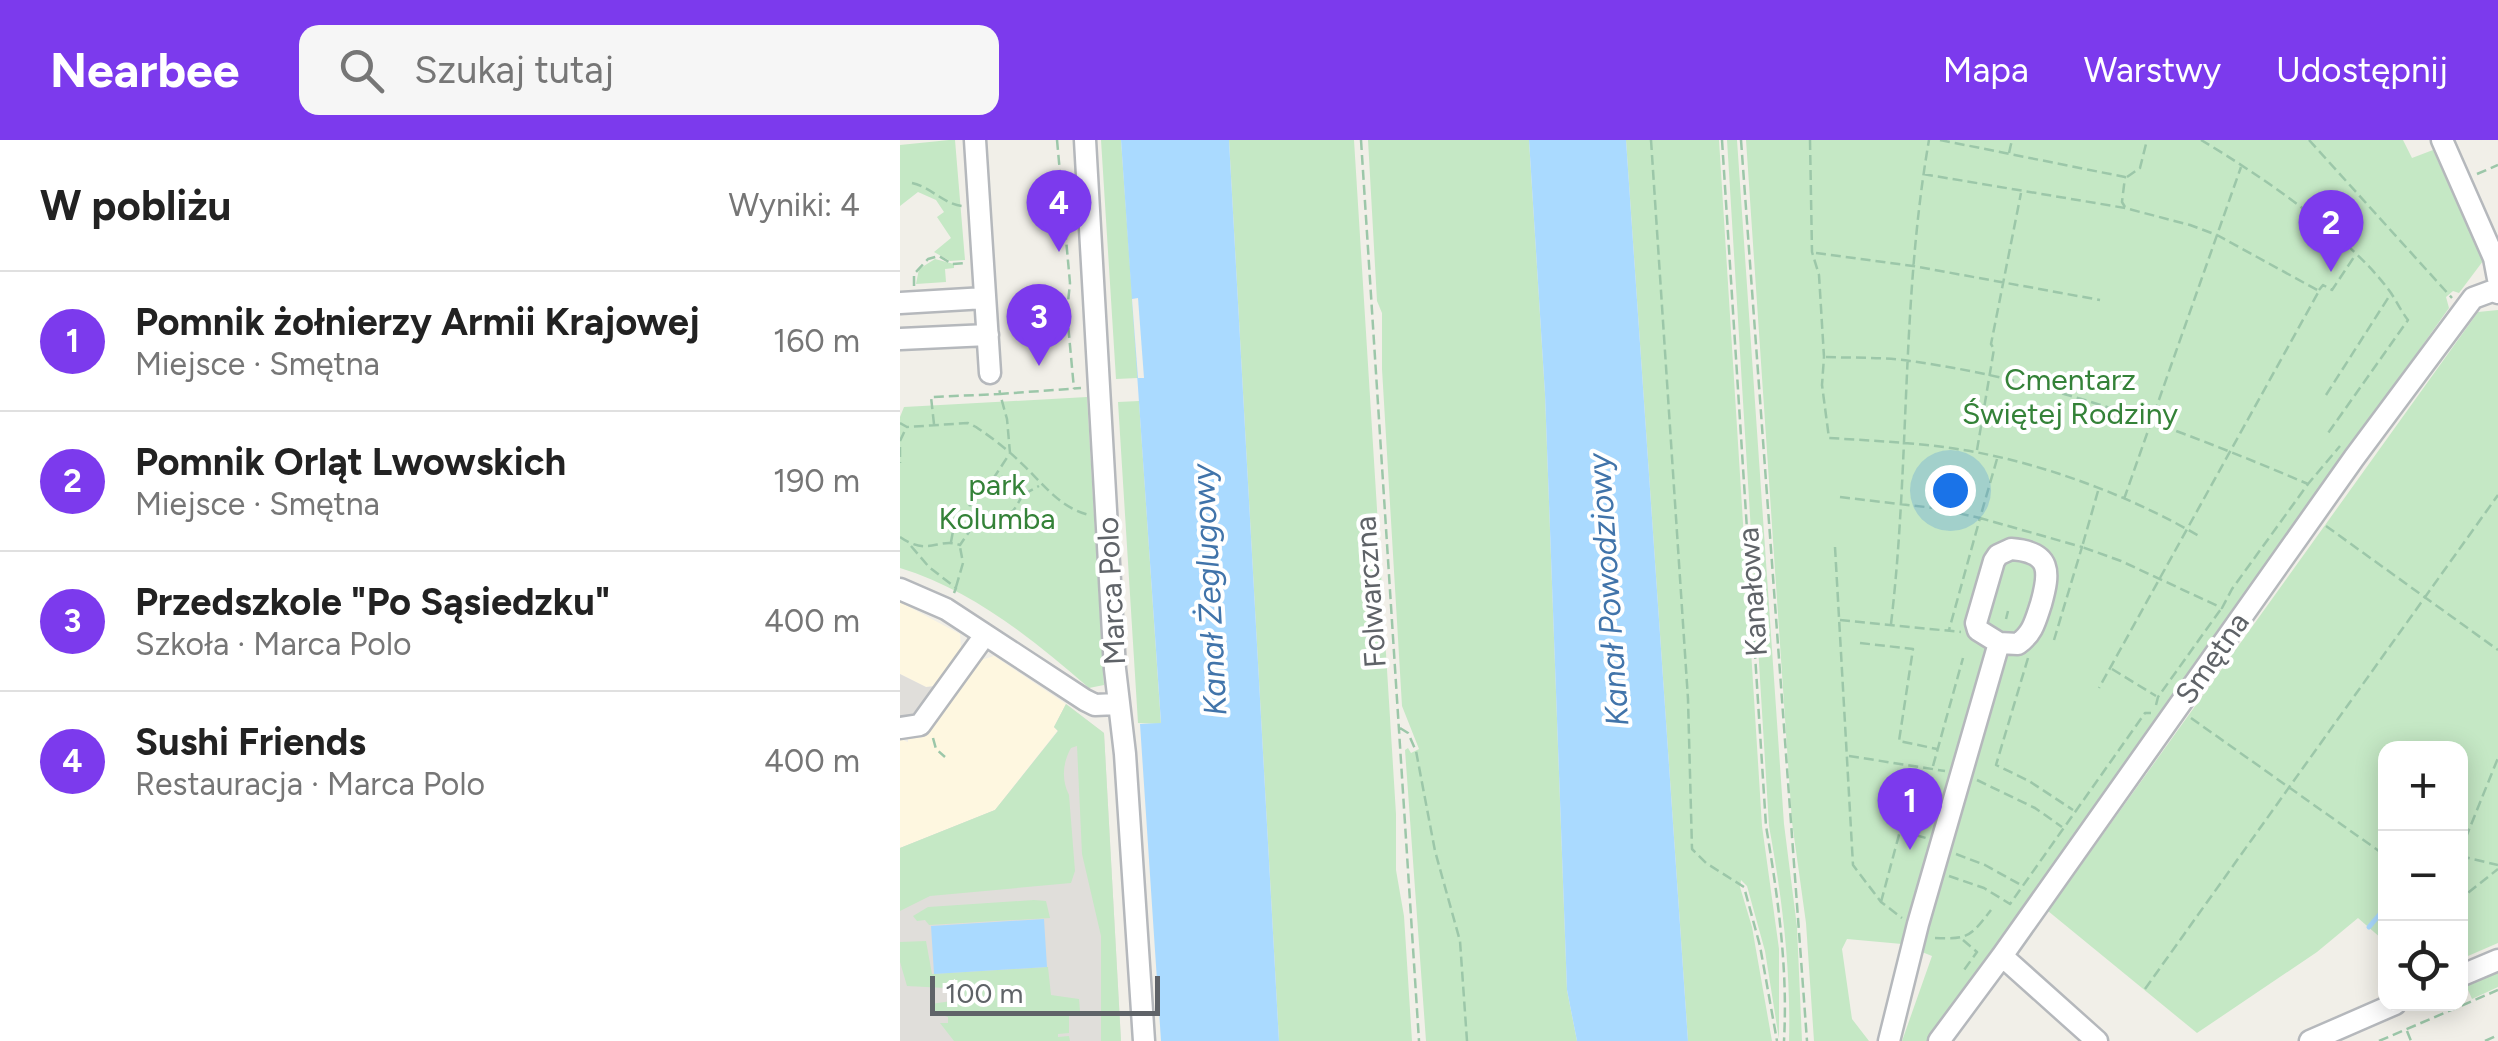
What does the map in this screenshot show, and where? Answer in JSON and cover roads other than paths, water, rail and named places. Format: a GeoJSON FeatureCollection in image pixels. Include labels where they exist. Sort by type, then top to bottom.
{"type":"FeatureCollection","features":[{"type":"Feature","properties":{"kind":"street"},"geometry":{"type":"LineString","coordinates":[[976,140],[990,372]]}},
{"type":"Feature","properties":{"kind":"street","name":"Marca Polo"},"geometry":{"type":"LineString","coordinates":[[1085,140],[1118,704],[1125,754],[1144,1041]]}},
{"type":"Feature","properties":{"kind":"street"},"geometry":{"type":"LineString","coordinates":[[2442,140],[2494,258],[2498,279]]}},
{"type":"Feature","properties":{"kind":"street","name":"Smętna"},"geometry":{"type":"LineString","coordinates":[[1939,1041],[2002,956],[2167,703],[2313,516],[2473,298],[2492,291],[2498,294]]}},
{"type":"Feature","properties":{"kind":"street"},"geometry":{"type":"LineString","coordinates":[[908,303],[985,298]]}},
{"type":"Feature","properties":{"kind":"street"},"geometry":{"type":"LineString","coordinates":[[900,339],[988,335]]}},
{"type":"Feature","properties":{"kind":"street"},"geometry":{"type":"LineString","coordinates":[[2011,549],[2034,554],[2045,565],[2048,578],[2032,632],[2018,644],[1999,643],[1978,630],[1977,617],[1998,555],[2011,549]]}},
{"type":"Feature","properties":{"kind":"street"},"geometry":{"type":"LineString","coordinates":[[900,588],[946,609],[1085,700],[1118,704]]}},
{"type":"Feature","properties":{"kind":"street"},"geometry":{"type":"LineString","coordinates":[[910,727],[985,634]]}},
{"type":"Feature","properties":{"kind":"street"},"geometry":{"type":"LineString","coordinates":[[1889,1041],[1922,933],[1933,874],[1999,643]]}},
{"type":"Feature","properties":{"kind":"street"},"geometry":{"type":"LineString","coordinates":[[2002,956],[2097,1041]]}},
{"type":"Feature","properties":{"kind":"street"},"geometry":{"type":"LineString","coordinates":[[2468,973],[2498,960]]}},
{"type":"Feature","properties":{"kind":"street"},"geometry":{"type":"LineString","coordinates":[[2310,1041],[2354,1033],[2385,1011]]}},
{"type":"Feature","properties":{"kind":"water","name":"Kanał Żeglugowy"},"geometry":{"type":"Polygon","coordinates":[[[1121,140],[1229,140],[1279,1041],[1161,1041],[1140,724],[1161,723],[1121,140]]]}},
{"type":"Feature","properties":{"kind":"water","name":"Kanał Powodziowy"},"geometry":{"type":"Polygon","coordinates":[[[1529,140],[1626,140],[1688,1041],[1577,1041],[1567,990],[1545,394],[1529,140]]]}},
{"type":"Feature","properties":{"kind":"water"},"geometry":{"type":"Polygon","coordinates":[[[1044,919],[1047,967],[934,974],[931,926],[1044,919]]]}},
{"type":"Feature","properties":{"kind":"waterway"},"geometry":{"type":"LineString","coordinates":[[2369,927],[2378,916]]}},
{"type":"Feature","properties":{"kind":"place","name":"Sushi Friends"},"geometry":{"type":"Point","coordinates":[1059,252]}},
{"type":"Feature","properties":{"kind":"place","name":"Pomnik Orląt Lwowskich"},"geometry":{"type":"Point","coordinates":[2331,272]}},
{"type":"Feature","properties":{"kind":"place","name":"Przedszkole \"Po Sąsiedzku\""},"geometry":{"type":"Point","coordinates":[1039,366]}},
{"type":"Feature","properties":{"kind":"place","name":"Pomnik żołnierzy Armii Krajowej"},"geometry":{"type":"Point","coordinates":[1910,850]}},
{"type":"Feature","properties":{"kind":"park label","name":"Cmentarz Świętej Rodziny"},"geometry":{"type":"Point","coordinates":[2070,396]}},
{"type":"Feature","properties":{"kind":"park label","name":"park Kolumba"},"geometry":{"type":"Point","coordinates":[997,501]}}]}
